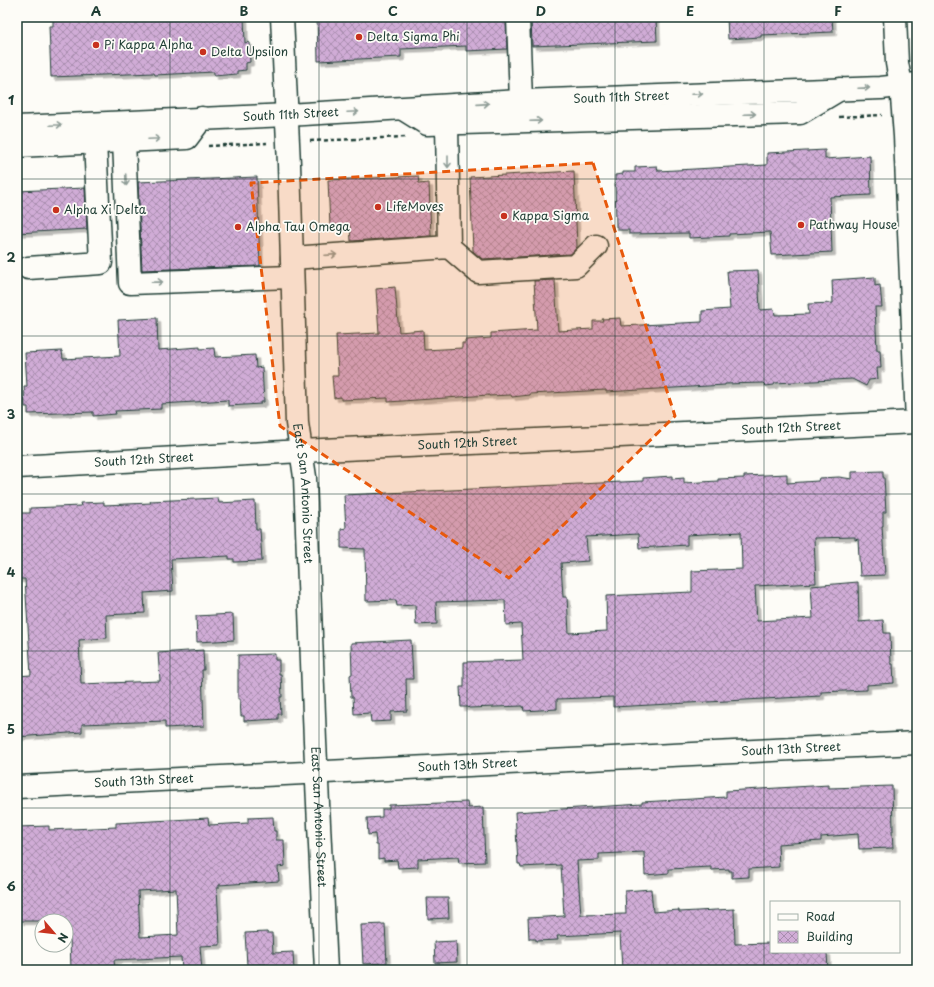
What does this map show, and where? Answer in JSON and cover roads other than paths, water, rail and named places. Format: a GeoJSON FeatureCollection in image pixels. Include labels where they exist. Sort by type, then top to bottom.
{"type":"FeatureCollection","features":[{"type":"Feature","properties":{"kind":"street","name":"East San Antonio Street"},"geometry":{"type":"LineString","coordinates":[[282,17],[298,423],[305,477],[326,970]]}},
{"type":"Feature","properties":{"kind":"street"},"geometry":{"type":"LineString","coordinates":[[518,17],[521,101]]}},
{"type":"Feature","properties":{"kind":"street"},"geometry":{"type":"LineString","coordinates":[[896,17],[897,63],[909,85],[905,129],[917,422]]}},
{"type":"Feature","properties":{"kind":"street","name":"South 11th Street"},"geometry":{"type":"LineString","coordinates":[[17,126],[286,115],[521,101],[881,88],[909,85]]}},
{"type":"Feature","properties":{"kind":"street","name":"South 11th Street"},"geometry":{"type":"LineString","coordinates":[[437,124],[800,113],[840,89]]}},
{"type":"Feature","properties":{"kind":"street"},"geometry":{"type":"LineString","coordinates":[[403,109],[437,124],[449,247],[478,272],[576,266],[596,246]]}},
{"type":"Feature","properties":{"kind":"street"},"geometry":{"type":"LineString","coordinates":[[17,146],[187,138],[202,118]]}},
{"type":"Feature","properties":{"kind":"street"},"geometry":{"type":"LineString","coordinates":[[124,141],[130,283],[292,268],[449,247]]}},
{"type":"Feature","properties":{"kind":"street"},"geometry":{"type":"LineString","coordinates":[[28,268],[101,264],[95,142]]}},
{"type":"Feature","properties":{"kind":"street","name":"South 12th Street"},"geometry":{"type":"LineString","coordinates":[[17,467],[301,451],[917,422]]}},
{"type":"Feature","properties":{"kind":"street","name":"South 13th Street"},"geometry":{"type":"LineString","coordinates":[[17,787],[917,743]]}},
{"type":"Feature","properties":{"kind":"place","name":"Delta Sigma Phi"},"geometry":{"type":"Point","coordinates":[359,37]}},
{"type":"Feature","properties":{"kind":"place","name":"Pi Kappa Alpha"},"geometry":{"type":"Point","coordinates":[96,45]}},
{"type":"Feature","properties":{"kind":"place","name":"Delta Upsilon"},"geometry":{"type":"Point","coordinates":[203,52]}},
{"type":"Feature","properties":{"kind":"place","name":"LifeMoves"},"geometry":{"type":"Point","coordinates":[378,207]}},
{"type":"Feature","properties":{"kind":"place","name":"Alpha Xi Delta"},"geometry":{"type":"Point","coordinates":[56,210]}},
{"type":"Feature","properties":{"kind":"place","name":"Kappa Sigma"},"geometry":{"type":"Point","coordinates":[504,216]}},
{"type":"Feature","properties":{"kind":"place","name":"Pathway House"},"geometry":{"type":"Point","coordinates":[801,225]}},
{"type":"Feature","properties":{"kind":"place","name":"Alpha Tau Omega"},"geometry":{"type":"Point","coordinates":[238,227]}}]}
